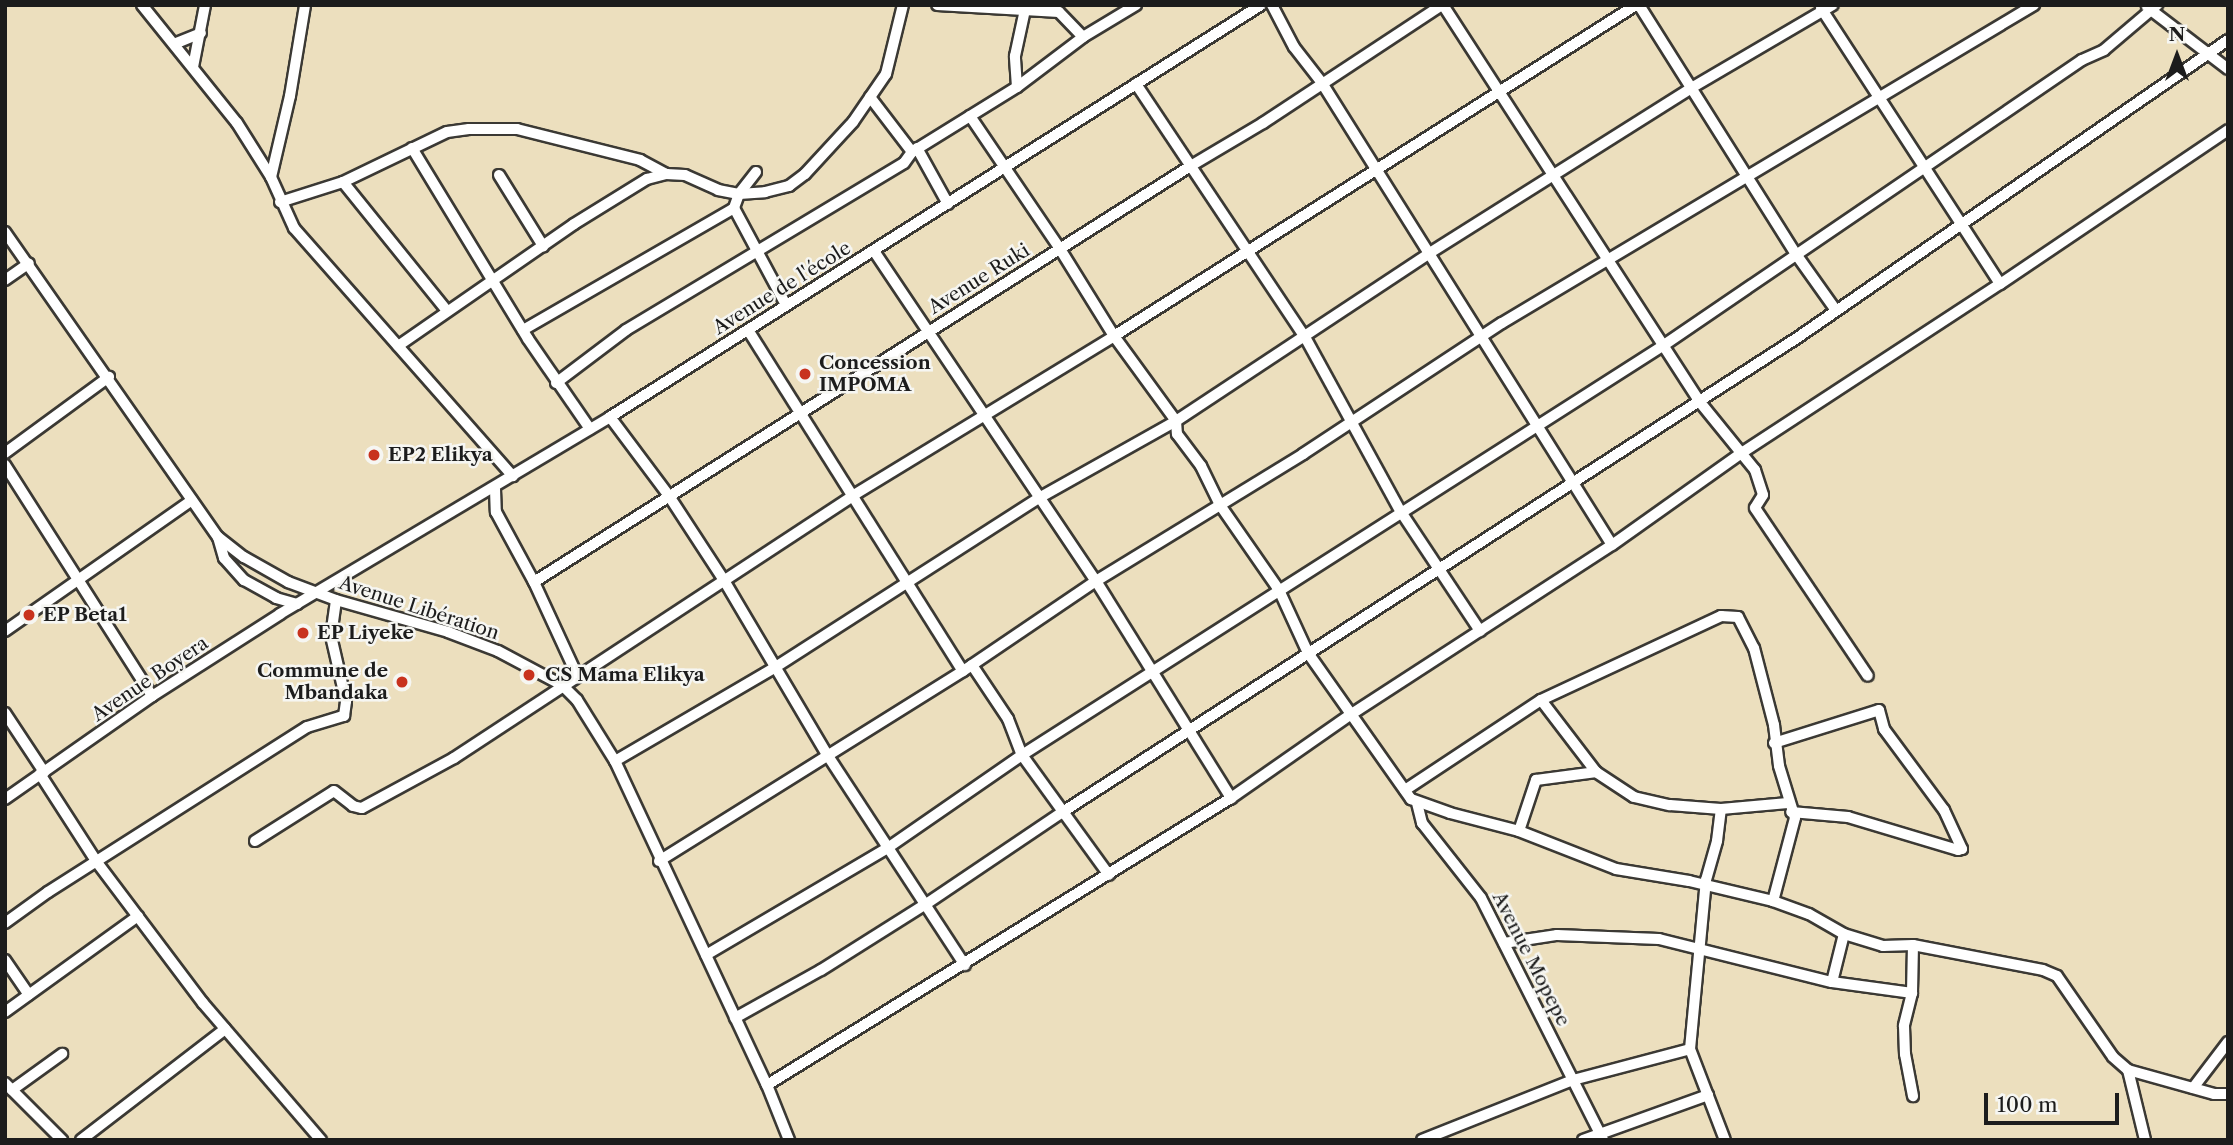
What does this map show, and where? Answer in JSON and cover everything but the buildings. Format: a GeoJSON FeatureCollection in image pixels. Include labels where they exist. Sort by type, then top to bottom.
{"type":"FeatureCollection","features":[{"type":"Feature","properties":{"kind":"street"},"geometry":{"type":"LineString","coordinates":[[142,5],[237,122],[271,177],[294,228],[513,476]]}},
{"type":"Feature","properties":{"kind":"street"},"geometry":{"type":"LineString","coordinates":[[193,67],[205,5]]}},
{"type":"Feature","properties":{"kind":"street"},"geometry":{"type":"LineString","coordinates":[[271,177],[290,96],[305,5]]}},
{"type":"Feature","properties":{"kind":"street"},"geometry":{"type":"LineString","coordinates":[[280,202],[343,182],[447,132],[469,129],[517,129],[640,160],[666,174],[685,176],[718,190],[738,194],[765,192],[789,186],[805,174],[847,128],[886,74],[903,5]]}},
{"type":"Feature","properties":{"kind":"street"},"geometry":{"type":"LineString","coordinates":[[936,5],[1026,8],[1059,12],[1083,37]]}},
{"type":"Feature","properties":{"kind":"street"},"geometry":{"type":"LineString","coordinates":[[556,383],[626,330],[904,163],[914,150],[1017,87],[1083,37],[1136,5]]}},
{"type":"Feature","properties":{"kind":"street","name":"Avenue de l'école"},"geometry":{"type":"LineString","coordinates":[[317,593],[495,489],[1261,5]]}},
{"type":"Feature","properties":{"kind":"street"},"geometry":{"type":"LineString","coordinates":[[1272,5],[1294,47],[1322,83],[1571,484],[1612,545]]}},
{"type":"Feature","properties":{"kind":"street"},"geometry":{"type":"LineString","coordinates":[[1443,5],[1699,401],[1755,470],[1763,495],[1755,508],[1868,676]]}},
{"type":"Feature","properties":{"kind":"street","name":"Avenue Ruki"},"geometry":{"type":"LineString","coordinates":[[534,582],[1189,167],[1263,123],[1443,5]]}},
{"type":"Feature","properties":{"kind":"street"},"geometry":{"type":"LineString","coordinates":[[255,841],[334,791],[353,806],[362,808],[454,758],[854,495],[1247,253],[1499,89],[1637,5],[1693,87],[1797,257],[1835,310]]}},
{"type":"Feature","properties":{"kind":"street"},"geometry":{"type":"LineString","coordinates":[[659,860],[967,668],[1096,581],[1353,422],[1481,337],[1880,100],[2034,5]]}},
{"type":"Feature","properties":{"kind":"street"},"geometry":{"type":"LineString","coordinates":[[706,955],[889,847],[1022,755],[1664,345],[1797,257],[2082,60],[2104,50],[2151,6],[2205,54],[2228,69]]}},
{"type":"Feature","properties":{"kind":"street"},"geometry":{"type":"LineString","coordinates":[[615,761],[774,668],[1039,498],[1176,421],[1428,254],[1693,87],[1826,7],[1880,100],[1959,225],[2000,284]]}},
{"type":"Feature","properties":{"kind":"street"},"geometry":{"type":"LineString","coordinates":[[1017,87],[1015,56],[1026,8]]}},
{"type":"Feature","properties":{"kind":"street"},"geometry":{"type":"LineString","coordinates":[[174,44],[201,33]]}},
{"type":"Feature","properties":{"kind":"street"},"geometry":{"type":"LineString","coordinates":[[734,1018],[821,970],[926,904],[1061,813],[1699,401],[2228,40]]}},
{"type":"Feature","properties":{"kind":"street"},"geometry":{"type":"LineString","coordinates":[[1136,84],[1304,337],[1401,512],[1480,631]]}},
{"type":"Feature","properties":{"kind":"street"},"geometry":{"type":"LineString","coordinates":[[870,97],[914,150],[948,204]]}},
{"type":"Feature","properties":{"kind":"street"},"geometry":{"type":"LineString","coordinates":[[970,117],[1060,249],[1114,336],[1176,421],[1177,434],[1201,466],[1220,505],[1279,590],[1308,653],[1350,715],[1417,803],[1519,831],[1616,869],[1707,885],[1773,901],[1809,914],[1844,934],[1883,946],[1913,945],[2021,964],[2057,976],[2113,1057],[2128,1070],[2193,1088],[2228,1094]]}},
{"type":"Feature","properties":{"kind":"street"},"geometry":{"type":"LineString","coordinates":[[767,1085],[965,965],[1231,798],[1350,715],[1612,545],[1743,452],[2000,284],[2228,130]]}},
{"type":"Feature","properties":{"kind":"street"},"geometry":{"type":"LineString","coordinates":[[412,148],[556,383],[590,429]]}},
{"type":"Feature","properties":{"kind":"street"},"geometry":{"type":"LineString","coordinates":[[757,172],[738,194],[734,208],[786,305]]}},
{"type":"Feature","properties":{"kind":"street"},"geometry":{"type":"LineString","coordinates":[[398,346],[493,279],[629,190],[666,174]]}},
{"type":"Feature","properties":{"kind":"street"},"geometry":{"type":"LineString","coordinates":[[499,175],[543,246]]}},
{"type":"Feature","properties":{"kind":"street"},"geometry":{"type":"LineString","coordinates":[[343,182],[447,311]]}},
{"type":"Feature","properties":{"kind":"street"},"geometry":{"type":"LineString","coordinates":[[523,330],[734,208]]}},
{"type":"Feature","properties":{"kind":"street","name":"Avenue Libération"},"geometry":{"type":"LineString","coordinates":[[5,232],[109,377],[218,537],[267,571],[317,593],[448,632],[526,664],[562,685],[589,717],[615,761],[659,860],[767,1085],[789,1140]]}},
{"type":"Feature","properties":{"kind":"street"},"geometry":{"type":"LineString","coordinates":[[874,251],[1096,581],[1231,798]]}},
{"type":"Feature","properties":{"kind":"street"},"geometry":{"type":"LineString","coordinates":[[5,281],[29,263]]}},
{"type":"Feature","properties":{"kind":"street"},"geometry":{"type":"LineString","coordinates":[[748,330],[909,583],[967,668],[1008,719],[1022,755],[1061,813],[1109,875]]}},
{"type":"Feature","properties":{"kind":"street"},"geometry":{"type":"LineString","coordinates":[[5,453],[109,377]]}},
{"type":"Feature","properties":{"kind":"street"},"geometry":{"type":"LineString","coordinates":[[610,417],[669,496],[725,582],[828,756],[965,965]]}},
{"type":"Feature","properties":{"kind":"street"},"geometry":{"type":"LineString","coordinates":[[5,465],[152,696]]}},
{"type":"Feature","properties":{"kind":"street"},"geometry":{"type":"LineString","coordinates":[[495,489],[496,512],[534,582],[577,675]]}},
{"type":"Feature","properties":{"kind":"street"},"geometry":{"type":"LineString","coordinates":[[5,631],[192,500]]}},
{"type":"Feature","properties":{"kind":"street"},"geometry":{"type":"LineString","coordinates":[[477,500],[496,512]]}},
{"type":"Feature","properties":{"kind":"street"},"geometry":{"type":"LineString","coordinates":[[218,537],[224,558],[244,580],[276,598],[297,604]]}},
{"type":"Feature","properties":{"kind":"street","name":"Avenue Boyera"},"geometry":{"type":"LineString","coordinates":[[5,799],[152,696],[317,593]]}},
{"type":"Feature","properties":{"kind":"street"},"geometry":{"type":"LineString","coordinates":[[5,923],[96,861],[307,727],[344,716],[346,701],[331,636],[336,600]]}},
{"type":"Feature","properties":{"kind":"street"},"geometry":{"type":"LineString","coordinates":[[1405,790],[1541,700],[1728,615],[1738,617],[1754,648],[1774,725],[1774,743],[1790,808],[1795,818],[1789,846],[1783,855],[1773,901]]}},
{"type":"Feature","properties":{"kind":"street"},"geometry":{"type":"LineString","coordinates":[[1541,700],[1596,772],[1618,788],[1647,802],[1721,809],[1790,808],[1848,817],[1962,849],[1944,810],[1884,729],[1879,710],[1774,743]]}},
{"type":"Feature","properties":{"kind":"street"},"geometry":{"type":"LineString","coordinates":[[5,713],[96,861],[225,1029],[321,1140]]}},
{"type":"Feature","properties":{"kind":"street"},"geometry":{"type":"LineString","coordinates":[[1519,831],[1536,780],[1596,772]]}},
{"type":"Feature","properties":{"kind":"street","name":"Avenue Mopepe"},"geometry":{"type":"LineString","coordinates":[[1417,803],[1422,823],[1472,884],[1601,1136]]}},
{"type":"Feature","properties":{"kind":"street"},"geometry":{"type":"LineString","coordinates":[[1721,809],[1707,885],[1690,1049],[1725,1140]]}},
{"type":"Feature","properties":{"kind":"street"},"geometry":{"type":"LineString","coordinates":[[5,1012],[138,916]]}},
{"type":"Feature","properties":{"kind":"street"},"geometry":{"type":"LineString","coordinates":[[1832,982],[1844,934]]}},
{"type":"Feature","properties":{"kind":"street"},"geometry":{"type":"LineString","coordinates":[[1504,943],[1557,935],[1615,935],[1660,939],[1755,965],[1832,982],[1912,993]]}},
{"type":"Feature","properties":{"kind":"street"},"geometry":{"type":"LineString","coordinates":[[1913,945],[1912,993],[1904,1026],[1905,1054],[1913,1096]]}},
{"type":"Feature","properties":{"kind":"street"},"geometry":{"type":"LineString","coordinates":[[5,960],[29,995]]}},
{"type":"Feature","properties":{"kind":"street"},"geometry":{"type":"LineString","coordinates":[[81,1140],[225,1029]]}},
{"type":"Feature","properties":{"kind":"street"},"geometry":{"type":"LineString","coordinates":[[2193,1088],[2228,1042]]}},
{"type":"Feature","properties":{"kind":"street"},"geometry":{"type":"LineString","coordinates":[[1422,1140],[1573,1080],[1690,1049]]}},
{"type":"Feature","properties":{"kind":"street"},"geometry":{"type":"LineString","coordinates":[[62,1054],[9,1087],[62,1140]]}},
{"type":"Feature","properties":{"kind":"street"},"geometry":{"type":"LineString","coordinates":[[2128,1070],[2145,1140]]}},
{"type":"Feature","properties":{"kind":"street"},"geometry":{"type":"LineString","coordinates":[[1583,1140],[1601,1136],[1708,1094]]}},
{"type":"Feature","properties":{"kind":"place","name":"Concession IMPOMA"},"geometry":{"type":"Point","coordinates":[805,374]}},
{"type":"Feature","properties":{"kind":"place","name":"EP2 Elikya"},"geometry":{"type":"Point","coordinates":[374,455]}},
{"type":"Feature","properties":{"kind":"place","name":"EP Beta1"},"geometry":{"type":"Point","coordinates":[29,615]}},
{"type":"Feature","properties":{"kind":"place","name":"EP Liyeke"},"geometry":{"type":"Point","coordinates":[303,633]}},
{"type":"Feature","properties":{"kind":"place","name":"CS Mama Elikya"},"geometry":{"type":"Point","coordinates":[529,675]}},
{"type":"Feature","properties":{"kind":"place","name":"Commune de Mbandaka"},"geometry":{"type":"Point","coordinates":[402,682]}}]}
